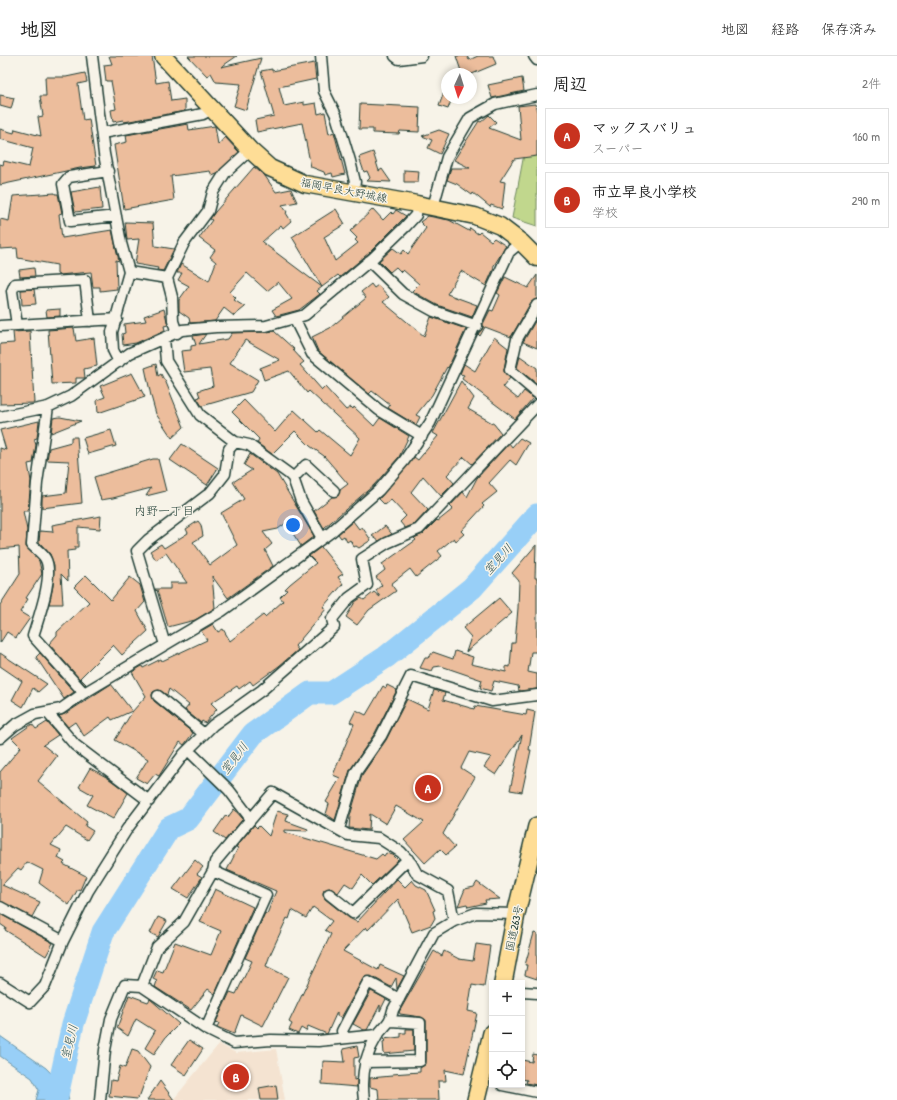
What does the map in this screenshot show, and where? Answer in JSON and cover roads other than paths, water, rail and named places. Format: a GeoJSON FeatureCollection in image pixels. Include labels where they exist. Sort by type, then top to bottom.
{"type":"FeatureCollection","features":[{"type":"Feature","properties":{"kind":"highway","name":"国道263号"},"geometry":{"type":"LineString","coordinates":[[504,980],[516,914],[537,826]]}},
{"type":"Feature","properties":{"kind":"highway"},"geometry":{"type":"LineString","coordinates":[[476,1100],[486,1082],[490,1052]]}},
{"type":"Feature","properties":{"kind":"main road","name":"福岡早良大野城線"},"geometry":{"type":"LineString","coordinates":[[163,56],[250,150],[270,168],[305,184],[475,216],[500,226],[521,242],[537,258]]}},
{"type":"Feature","properties":{"kind":"street"},"geometry":{"type":"LineString","coordinates":[[92,56],[108,171],[116,216],[129,272],[112,332],[113,350],[119,362]]}},
{"type":"Feature","properties":{"kind":"street"},"geometry":{"type":"LineString","coordinates":[[321,56],[324,91],[336,115],[350,161],[355,182],[353,194]]}},
{"type":"Feature","properties":{"kind":"street"},"geometry":{"type":"LineString","coordinates":[[395,56],[399,58],[422,56]]}},
{"type":"Feature","properties":{"kind":"street"},"geometry":{"type":"LineString","coordinates":[[534,56],[537,60]]}},
{"type":"Feature","properties":{"kind":"street"},"geometry":{"type":"LineString","coordinates":[[433,207],[447,157],[470,118],[495,104],[537,95]]}},
{"type":"Feature","properties":{"kind":"street"},"geometry":{"type":"LineString","coordinates":[[102,133],[202,114],[212,109]]}},
{"type":"Feature","properties":{"kind":"street"},"geometry":{"type":"LineString","coordinates":[[176,333],[173,321],[172,297],[168,278],[184,243],[208,211],[213,192],[225,173],[250,150]]}},
{"type":"Feature","properties":{"kind":"street"},"geometry":{"type":"LineString","coordinates":[[108,171],[68,177],[63,184],[70,221],[116,216]]}},
{"type":"Feature","properties":{"kind":"street"},"geometry":{"type":"LineString","coordinates":[[0,416],[48,407],[71,396],[130,353],[182,330],[216,327],[266,326],[305,315],[369,261],[416,215],[417,204]]}},
{"type":"Feature","properties":{"kind":"street"},"geometry":{"type":"LineString","coordinates":[[0,738],[15,725],[35,714],[61,709],[84,693],[222,611],[322,538],[379,490],[404,461],[430,424],[509,252],[521,242]]}},
{"type":"Feature","properties":{"kind":"street"},"geometry":{"type":"LineString","coordinates":[[369,261],[403,294],[434,311],[476,326]]}},
{"type":"Feature","properties":{"kind":"street"},"geometry":{"type":"LineString","coordinates":[[129,272],[168,278]]}},
{"type":"Feature","properties":{"kind":"street"},"geometry":{"type":"LineString","coordinates":[[17,325],[12,292],[15,284],[85,280],[90,321]]}},
{"type":"Feature","properties":{"kind":"street"},"geometry":{"type":"LineString","coordinates":[[537,304],[517,339],[510,370],[537,393]]}},
{"type":"Feature","properties":{"kind":"street"},"geometry":{"type":"LineString","coordinates":[[294,318],[312,354],[379,410],[422,436]]}},
{"type":"Feature","properties":{"kind":"street"},"geometry":{"type":"LineString","coordinates":[[0,326],[116,319]]}},
{"type":"Feature","properties":{"kind":"street"},"geometry":{"type":"LineString","coordinates":[[164,338],[166,362],[200,415],[235,442],[249,445],[293,478],[301,501],[322,538]]}},
{"type":"Feature","properties":{"kind":"street"},"geometry":{"type":"LineString","coordinates":[[0,983],[30,1002],[45,986],[63,941],[88,891],[127,829],[184,754],[213,725],[262,690],[334,627],[332,619],[349,598],[367,585],[362,559],[387,543],[419,529],[537,405]]}},
{"type":"Feature","properties":{"kind":"street"},"geometry":{"type":"LineString","coordinates":[[48,407],[37,483],[32,545],[46,559],[48,580],[33,636],[84,693]]}},
{"type":"Feature","properties":{"kind":"street"},"geometry":{"type":"LineString","coordinates":[[165,645],[137,551],[148,540],[210,493],[225,474],[229,449],[235,442]]}},
{"type":"Feature","properties":{"kind":"street"},"geometry":{"type":"LineString","coordinates":[[293,478],[306,465],[334,491]]}},
{"type":"Feature","properties":{"kind":"street"},"geometry":{"type":"LineString","coordinates":[[339,829],[356,772],[381,736],[411,676],[492,701],[537,696]]}},
{"type":"Feature","properties":{"kind":"street"},"geometry":{"type":"LineString","coordinates":[[158,696],[204,734]]}},
{"type":"Feature","properties":{"kind":"street"},"geometry":{"type":"LineString","coordinates":[[47,712],[75,745],[148,801]]}},
{"type":"Feature","properties":{"kind":"street"},"geometry":{"type":"LineString","coordinates":[[192,754],[229,790],[251,819]]}},
{"type":"Feature","properties":{"kind":"street"},"geometry":{"type":"LineString","coordinates":[[142,986],[158,947],[184,922],[213,871],[215,862],[273,793],[348,835],[379,838],[401,852],[408,859],[416,874],[448,891],[454,921]]}},
{"type":"Feature","properties":{"kind":"street"},"geometry":{"type":"LineString","coordinates":[[329,894],[353,913],[408,859]]}},
{"type":"Feature","properties":{"kind":"street"},"geometry":{"type":"LineString","coordinates":[[206,1029],[266,895],[213,871]]}},
{"type":"Feature","properties":{"kind":"street"},"geometry":{"type":"LineString","coordinates":[[0,907],[63,941]]}},
{"type":"Feature","properties":{"kind":"street"},"geometry":{"type":"LineString","coordinates":[[364,1100],[363,1090],[365,1062],[377,1035],[391,1021],[399,999],[434,933],[454,921],[476,913],[516,914]]}},
{"type":"Feature","properties":{"kind":"street"},"geometry":{"type":"LineString","coordinates":[[345,1038],[342,1031],[368,982],[399,999]]}},
{"type":"Feature","properties":{"kind":"street"},"geometry":{"type":"LineString","coordinates":[[100,1100],[104,1050],[111,1019],[125,985],[142,986],[206,1029],[234,1043],[272,1040],[318,1041],[377,1035]]}},
{"type":"Feature","properties":{"kind":"street"},"geometry":{"type":"LineString","coordinates":[[525,992],[537,994]]}},
{"type":"Feature","properties":{"kind":"street"},"geometry":{"type":"LineString","coordinates":[[365,1062],[420,1060],[420,1023],[391,1021]]}},
{"type":"Feature","properties":{"kind":"street"},"geometry":{"type":"LineString","coordinates":[[517,1088],[537,1092]]}},
{"type":"Feature","properties":{"kind":"water"},"geometry":{"type":"Polygon","coordinates":[[[0,1036],[46,1068],[67,1090],[69,1100],[36,1100],[39,1090],[32,1078],[0,1056],[0,1036]]]}},
{"type":"Feature","properties":{"kind":"waterway","name":"室見川"},"geometry":{"type":"LineString","coordinates":[[56,1100],[73,1024],[103,932],[169,828],[188,819],[253,734],[310,693],[331,693],[386,657],[472,588],[537,515]]}},
{"type":"Feature","properties":{"kind":"place","name":"マックスバリュ"},"geometry":{"type":"Point","coordinates":[428,788]}},
{"type":"Feature","properties":{"kind":"place","name":"市立早良小学校"},"geometry":{"type":"Point","coordinates":[236,1077]}},
{"type":"Feature","properties":{"kind":"district","name":"内野一丁目"},"geometry":{"type":"Point","coordinates":[164,510]}}]}
